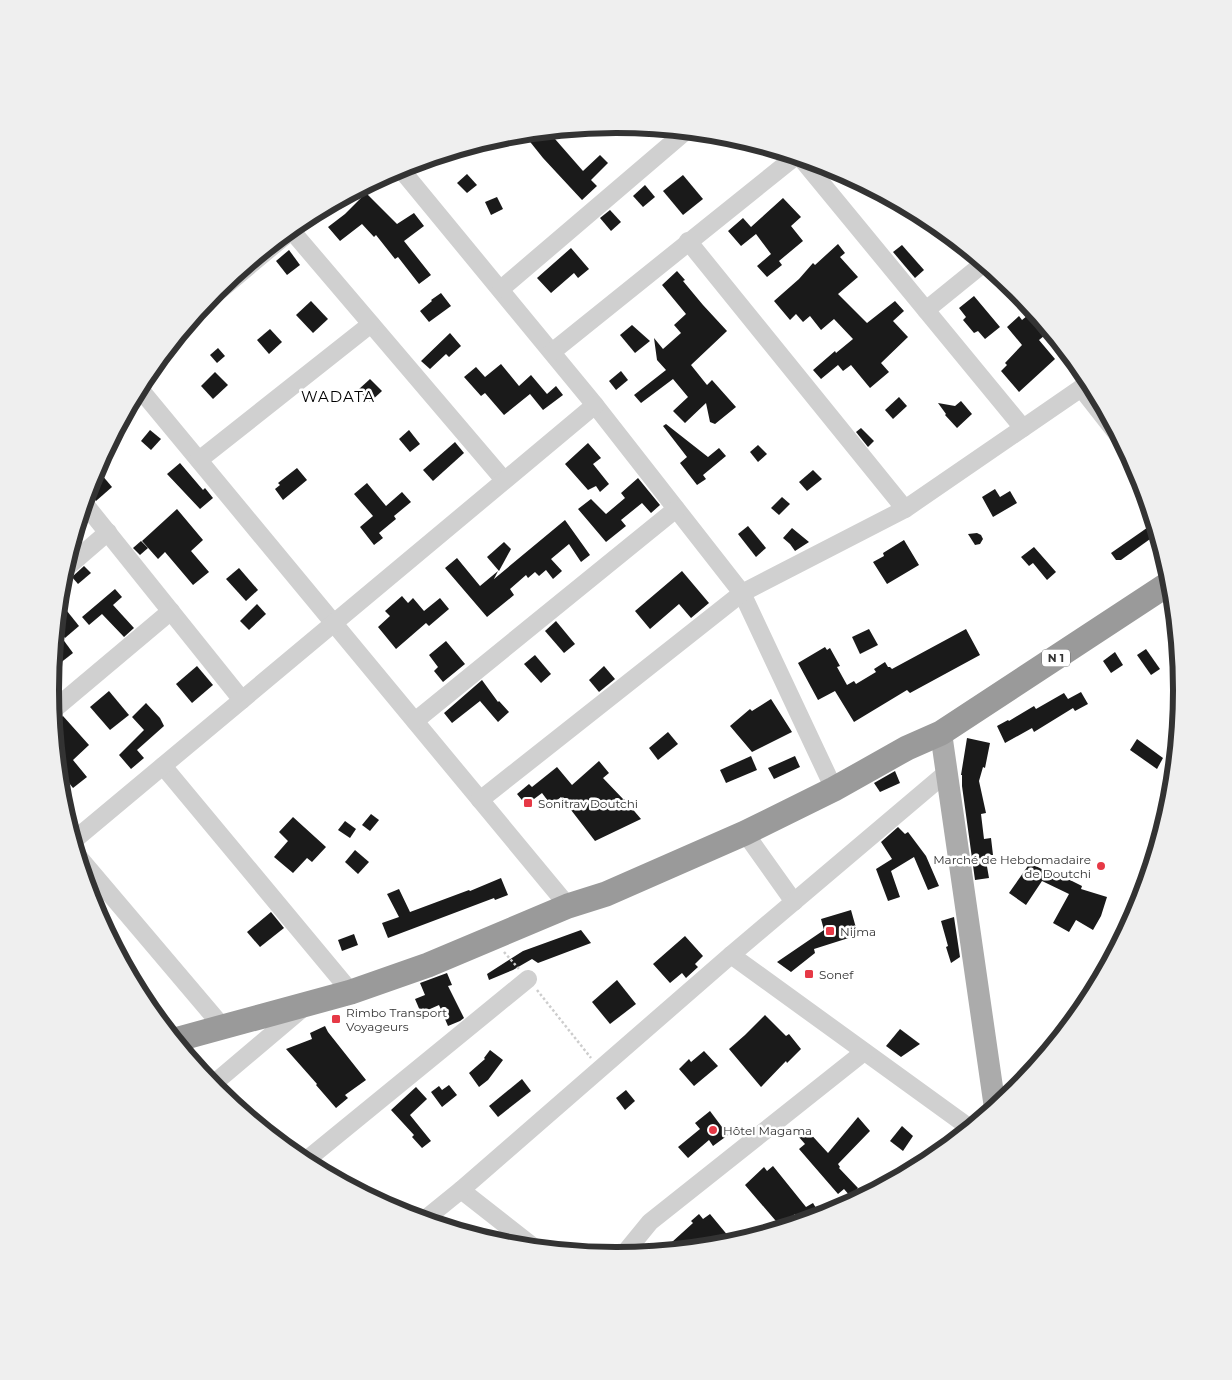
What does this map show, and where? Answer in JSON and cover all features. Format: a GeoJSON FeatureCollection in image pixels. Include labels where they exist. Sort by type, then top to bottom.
{"type":"FeatureCollection","features":[{"type":"Feature","properties":{"kind":"highway","name":"N 1"},"geometry":{"type":"LineString","coordinates":[[941,733],[1164,587]]}},
{"type":"Feature","properties":{"kind":"highway"},"geometry":{"type":"LineString","coordinates":[[181,1038],[351,992],[428,965],[568,906],[606,894],[745,832],[834,789],[907,748],[941,733]]}},
{"type":"Feature","properties":{"kind":"main road"},"geometry":{"type":"LineString","coordinates":[[941,733],[994,1099]]}},
{"type":"Feature","properties":{"kind":"street"},"geometry":{"type":"LineString","coordinates":[[501,290],[679,137]]}},
{"type":"Feature","properties":{"kind":"street"},"geometry":{"type":"LineString","coordinates":[[552,352],[790,161]]}},
{"type":"Feature","properties":{"kind":"street"},"geometry":{"type":"LineString","coordinates":[[808,167],[1023,428]]}},
{"type":"Feature","properties":{"kind":"street"},"geometry":{"type":"LineString","coordinates":[[405,174],[595,405],[742,593],[834,789]]}},
{"type":"Feature","properties":{"kind":"street"},"geometry":{"type":"LineString","coordinates":[[295,235],[504,480]]}},
{"type":"Feature","properties":{"kind":"street"},"geometry":{"type":"LineString","coordinates":[[688,241],[905,509]]}},
{"type":"Feature","properties":{"kind":"street"},"geometry":{"type":"LineString","coordinates":[[926,310],[979,267]]}},
{"type":"Feature","properties":{"kind":"street"},"geometry":{"type":"LineString","coordinates":[[199,460],[371,324]]}},
{"type":"Feature","properties":{"kind":"street"},"geometry":{"type":"LineString","coordinates":[[480,800],[742,593],[905,509],[1083,387]]}},
{"type":"Feature","properties":{"kind":"street"},"geometry":{"type":"LineString","coordinates":[[144,394],[568,906]]}},
{"type":"Feature","properties":{"kind":"street"},"geometry":{"type":"LineString","coordinates":[[79,836],[595,405]]}},
{"type":"Feature","properties":{"kind":"street"},"geometry":{"type":"LineString","coordinates":[[415,721],[676,508]]}},
{"type":"Feature","properties":{"kind":"street"},"geometry":{"type":"LineString","coordinates":[[89,509],[242,700]]}},
{"type":"Feature","properties":{"kind":"street"},"geometry":{"type":"LineString","coordinates":[[74,561],[108,532]]}},
{"type":"Feature","properties":{"kind":"street"},"geometry":{"type":"LineString","coordinates":[[59,705],[171,611]]}},
{"type":"Feature","properties":{"kind":"street"},"geometry":{"type":"LineString","coordinates":[[163,766],[351,992]]}},
{"type":"Feature","properties":{"kind":"street"},"geometry":{"type":"LineString","coordinates":[[430,1215],[731,955],[946,773]]}},
{"type":"Feature","properties":{"kind":"street"},"geometry":{"type":"LineString","coordinates":[[745,832],[794,902]]}},
{"type":"Feature","properties":{"kind":"street"},"geometry":{"type":"LineString","coordinates":[[88,867],[222,1026]]}},
{"type":"Feature","properties":{"kind":"street"},"geometry":{"type":"LineString","coordinates":[[731,955],[965,1124]]}},
{"type":"Feature","properties":{"kind":"street"},"geometry":{"type":"LineString","coordinates":[[311,1156],[528,979]]}},
{"type":"Feature","properties":{"kind":"street"},"geometry":{"type":"LineString","coordinates":[[218,1080],[310,1002]]}},
{"type":"Feature","properties":{"kind":"street"},"geometry":{"type":"LineString","coordinates":[[630,1247],[650,1222],[864,1052]]}},
{"type":"Feature","properties":{"kind":"street"},"geometry":{"type":"LineString","coordinates":[[461,1190],[524,1239]]}},
{"type":"Feature","properties":{"kind":"path"},"geometry":{"type":"LineString","coordinates":[[492,939],[528,979],[600,1069]]}},
{"type":"Feature","properties":{"kind":"building"},"geometry":{"type":"Polygon","coordinates":[[[553,137],[583,171],[600,155],[608,163],[591,180],[597,186],[582,200],[529,140],[553,137]]]}},
{"type":"Feature","properties":{"kind":"building"},"geometry":{"type":"Polygon","coordinates":[[[467,174],[477,185],[467,193],[457,183],[467,174]]]}},
{"type":"Feature","properties":{"kind":"building"},"geometry":{"type":"Polygon","coordinates":[[[683,175],[703,199],[683,215],[663,191],[683,175]]]}},
{"type":"Feature","properties":{"kind":"building"},"geometry":{"type":"Polygon","coordinates":[[[645,185],[655,197],[643,207],[633,196],[645,185]]]}},
{"type":"Feature","properties":{"kind":"building"},"geometry":{"type":"Polygon","coordinates":[[[366,193],[397,224],[414,213],[424,226],[404,241],[431,275],[419,284],[398,257],[395,259],[376,235],[374,237],[362,224],[340,241],[328,227],[345,214],[366,193]]]}},
{"type":"Feature","properties":{"kind":"building"},"geometry":{"type":"Polygon","coordinates":[[[497,197],[503,209],[491,215],[485,202],[497,197]]]}},
{"type":"Feature","properties":{"kind":"building"},"geometry":{"type":"Polygon","coordinates":[[[783,198],[801,217],[791,226],[803,241],[779,261],[782,265],[767,277],[757,266],[771,254],[756,234],[741,246],[728,231],[743,218],[751,227],[783,198]]]}},
{"type":"Feature","properties":{"kind":"building"},"geometry":{"type":"Polygon","coordinates":[[[610,210],[621,222],[611,231],[600,218],[610,210]]]}},
{"type":"Feature","properties":{"kind":"building"},"geometry":{"type":"Polygon","coordinates":[[[838,244],[845,253],[840,257],[858,277],[838,294],[867,323],[895,301],[904,311],[893,321],[908,337],[881,363],[889,372],[870,388],[851,365],[843,371],[838,365],[821,379],[813,370],[835,351],[836,353],[853,339],[834,319],[821,330],[810,316],[803,322],[796,314],[790,320],[774,301],[799,279],[813,263],[815,265],[838,244]]]}},
{"type":"Feature","properties":{"kind":"building"},"geometry":{"type":"Polygon","coordinates":[[[902,245],[924,270],[915,278],[893,252],[902,245]]]}},
{"type":"Feature","properties":{"kind":"building"},"geometry":{"type":"Polygon","coordinates":[[[571,248],[589,269],[578,278],[574,273],[551,293],[537,278],[571,248]]]}},
{"type":"Feature","properties":{"kind":"building"},"geometry":{"type":"Polygon","coordinates":[[[289,250],[300,265],[287,275],[276,261],[289,250]]]}},
{"type":"Feature","properties":{"kind":"building"},"geometry":{"type":"Polygon","coordinates":[[[677,271],[703,305],[727,331],[691,365],[707,385],[712,380],[736,407],[715,424],[710,422],[706,403],[685,423],[673,411],[688,397],[673,379],[641,403],[634,395],[666,370],[657,360],[654,338],[663,349],[681,333],[674,325],[686,314],[662,285],[677,271]]]}},
{"type":"Feature","properties":{"kind":"building"},"geometry":{"type":"Polygon","coordinates":[[[441,293],[451,306],[429,322],[420,311],[441,293]]]}},
{"type":"Feature","properties":{"kind":"building"},"geometry":{"type":"Polygon","coordinates":[[[974,296],[1000,327],[985,339],[978,331],[974,333],[963,320],[966,317],[959,308],[974,296]]]}},
{"type":"Feature","properties":{"kind":"building"},"geometry":{"type":"Polygon","coordinates":[[[311,301],[328,319],[313,333],[296,315],[311,301]]]}},
{"type":"Feature","properties":{"kind":"building"},"geometry":{"type":"Polygon","coordinates":[[[1028,315],[1035,323],[1045,335],[1039,340],[1055,359],[1019,392],[1001,371],[1007,365],[1005,363],[1022,345],[1007,327],[1019,316],[1022,320],[1028,315]]]}},
{"type":"Feature","properties":{"kind":"building"},"geometry":{"type":"Polygon","coordinates":[[[632,325],[650,341],[635,353],[620,335],[632,325]]]}},
{"type":"Feature","properties":{"kind":"building"},"geometry":{"type":"Polygon","coordinates":[[[270,329],[282,342],[269,354],[257,340],[270,329]]]}},
{"type":"Feature","properties":{"kind":"building"},"geometry":{"type":"Polygon","coordinates":[[[450,333],[461,346],[449,357],[446,354],[430,369],[421,361],[450,333]]]}},
{"type":"Feature","properties":{"kind":"building"},"geometry":{"type":"Polygon","coordinates":[[[218,348],[225,356],[217,363],[210,355],[218,348]]]}},
{"type":"Feature","properties":{"kind":"building"},"geometry":{"type":"Polygon","coordinates":[[[501,364],[519,386],[531,375],[547,394],[556,386],[563,395],[543,410],[530,394],[504,415],[485,393],[481,396],[464,377],[476,367],[485,377],[501,364]]]}},
{"type":"Feature","properties":{"kind":"building"},"geometry":{"type":"Polygon","coordinates":[[[621,371],[628,380],[616,390],[609,381],[621,371]]]}},
{"type":"Feature","properties":{"kind":"building"},"geometry":{"type":"Polygon","coordinates":[[[215,372],[228,385],[213,399],[201,386],[215,372]]]}},
{"type":"Feature","properties":{"kind":"building"},"geometry":{"type":"Polygon","coordinates":[[[370,379],[382,391],[370,402],[358,390],[370,379]]]}},
{"type":"Feature","properties":{"kind":"building"},"geometry":{"type":"Polygon","coordinates":[[[899,397],[907,406],[893,419],[885,410],[899,397]]]}},
{"type":"Feature","properties":{"kind":"building"},"geometry":{"type":"Polygon","coordinates":[[[961,401],[972,414],[957,428],[945,415],[938,403],[955,406],[961,401]]]}},
{"type":"Feature","properties":{"kind":"building"},"geometry":{"type":"Polygon","coordinates":[[[666,424],[708,457],[719,448],[726,456],[703,475],[706,479],[697,485],[680,463],[687,457],[663,426],[666,424]]]}},
{"type":"Feature","properties":{"kind":"building"},"geometry":{"type":"Polygon","coordinates":[[[861,428],[874,441],[868,447],[856,432],[861,428]]]}},
{"type":"Feature","properties":{"kind":"building"},"geometry":{"type":"Polygon","coordinates":[[[150,430],[161,439],[151,450],[141,441],[150,430]]]}},
{"type":"Feature","properties":{"kind":"building"},"geometry":{"type":"Polygon","coordinates":[[[409,430],[420,444],[410,452],[399,439],[409,430]]]}},
{"type":"Feature","properties":{"kind":"building"},"geometry":{"type":"Polygon","coordinates":[[[455,442],[464,453],[433,481],[423,470],[455,442]]]}},
{"type":"Feature","properties":{"kind":"building"},"geometry":{"type":"Polygon","coordinates":[[[588,443],[601,458],[593,464],[609,484],[600,492],[596,486],[588,490],[565,464],[588,443]]]}},
{"type":"Feature","properties":{"kind":"building"},"geometry":{"type":"Polygon","coordinates":[[[758,445],[767,454],[758,462],[750,452],[758,445]]]}},
{"type":"Feature","properties":{"kind":"building"},"geometry":{"type":"Polygon","coordinates":[[[180,463],[203,490],[205,488],[213,498],[200,509],[167,474],[180,463]]]}},
{"type":"Feature","properties":{"kind":"building"},"geometry":{"type":"Polygon","coordinates":[[[297,468],[307,480],[283,500],[275,489],[280,485],[278,483],[297,468]]]}},
{"type":"Feature","properties":{"kind":"building"},"geometry":{"type":"Polygon","coordinates":[[[813,470],[822,479],[807,491],[799,482],[813,470]]]}},
{"type":"Feature","properties":{"kind":"building"},"geometry":{"type":"Polygon","coordinates":[[[102,475],[112,487],[96,501],[93,497],[102,475]]]}},
{"type":"Feature","properties":{"kind":"building"},"geometry":{"type":"Polygon","coordinates":[[[638,478],[660,505],[651,513],[642,503],[621,520],[626,526],[606,542],[578,509],[591,499],[606,514],[625,498],[621,493],[638,478]]]}},
{"type":"Feature","properties":{"kind":"building"},"geometry":{"type":"Polygon","coordinates":[[[367,483],[386,506],[402,492],[411,502],[394,516],[396,519],[379,533],[383,538],[374,545],[360,527],[373,516],[354,494],[367,483]]]}},
{"type":"Feature","properties":{"kind":"building"},"geometry":{"type":"Polygon","coordinates":[[[995,489],[1000,497],[1010,491],[1017,503],[993,517],[982,497],[995,489]]]}},
{"type":"Feature","properties":{"kind":"building"},"geometry":{"type":"Polygon","coordinates":[[[782,497],[790,504],[779,515],[771,508],[782,497]]]}},
{"type":"Feature","properties":{"kind":"building"},"geometry":{"type":"Polygon","coordinates":[[[177,509],[203,540],[191,551],[209,572],[193,585],[165,552],[158,559],[142,541],[177,509]]]}},
{"type":"Feature","properties":{"kind":"building"},"geometry":{"type":"Polygon","coordinates":[[[565,520],[590,555],[581,562],[569,544],[551,559],[562,571],[553,579],[546,570],[539,576],[535,572],[528,578],[526,575],[510,589],[514,595],[487,617],[445,568],[457,558],[480,586],[498,571],[494,579],[565,520]]]}},
{"type":"Feature","properties":{"kind":"building"},"geometry":{"type":"Polygon","coordinates":[[[748,526],[766,548],[756,557],[738,534],[748,526]]]}},
{"type":"Feature","properties":{"kind":"building"},"geometry":{"type":"Polygon","coordinates":[[[1149,527],[1152,538],[1121,560],[1116,560],[1111,553],[1149,527]]]}},
{"type":"Feature","properties":{"kind":"building"},"geometry":{"type":"Polygon","coordinates":[[[792,528],[809,542],[795,551],[783,538],[792,528]]]}},
{"type":"Feature","properties":{"kind":"building"},"geometry":{"type":"Polygon","coordinates":[[[977,533],[983,539],[980,544],[975,545],[968,534],[977,533]]]}},
{"type":"Feature","properties":{"kind":"building"},"geometry":{"type":"Polygon","coordinates":[[[904,540],[919,565],[887,584],[873,562],[884,556],[883,553],[904,540]]]}},
{"type":"Feature","properties":{"kind":"building"},"geometry":{"type":"Polygon","coordinates":[[[141,541],[148,548],[140,555],[133,548],[141,541]]]}},
{"type":"Feature","properties":{"kind":"building"},"geometry":{"type":"Polygon","coordinates":[[[504,542],[511,549],[499,571],[487,557],[504,542]]]}},
{"type":"Feature","properties":{"kind":"building"},"geometry":{"type":"Polygon","coordinates":[[[1034,547],[1056,572],[1047,580],[1033,563],[1029,566],[1021,557],[1034,547]]]}},
{"type":"Feature","properties":{"kind":"building"},"geometry":{"type":"Polygon","coordinates":[[[84,566],[91,573],[78,584],[72,577],[84,566]]]}},
{"type":"Feature","properties":{"kind":"building"},"geometry":{"type":"Polygon","coordinates":[[[239,568],[258,590],[246,601],[226,579],[239,568]]]}},
{"type":"Feature","properties":{"kind":"building"},"geometry":{"type":"Polygon","coordinates":[[[682,571],[709,603],[691,618],[679,604],[650,629],[635,611],[682,571]]]}},
{"type":"Feature","properties":{"kind":"building"},"geometry":{"type":"Polygon","coordinates":[[[115,589],[122,597],[113,605],[134,628],[124,637],[102,614],[89,625],[82,617],[115,589]]]}},
{"type":"Feature","properties":{"kind":"building"},"geometry":{"type":"Polygon","coordinates":[[[402,596],[408,603],[413,598],[424,611],[440,598],[449,609],[429,626],[426,623],[396,649],[378,627],[390,616],[385,611],[402,596]]]}},
{"type":"Feature","properties":{"kind":"building"},"geometry":{"type":"Polygon","coordinates":[[[257,604],[266,614],[249,630],[240,621],[257,604]]]}},
{"type":"Feature","properties":{"kind":"building"},"geometry":{"type":"Polygon","coordinates":[[[65,609],[79,626],[65,638],[62,634],[65,609]]]}},
{"type":"Feature","properties":{"kind":"building"},"geometry":{"type":"Polygon","coordinates":[[[556,621],[575,644],[564,653],[545,631],[556,621]]]}},
{"type":"Feature","properties":{"kind":"building"},"geometry":{"type":"Polygon","coordinates":[[[869,629],[878,645],[860,654],[852,637],[869,629]]]}},
{"type":"Feature","properties":{"kind":"building"},"geometry":{"type":"Polygon","coordinates":[[[966,629],[980,655],[910,693],[907,690],[854,722],[835,691],[818,700],[798,663],[825,647],[827,650],[830,648],[840,666],[837,667],[847,685],[854,681],[856,684],[876,672],[874,669],[885,662],[892,669],[966,629]]]}},
{"type":"Feature","properties":{"kind":"building"},"geometry":{"type":"Polygon","coordinates":[[[62,638],[73,653],[60,663],[60,654],[62,638]]]}},
{"type":"Feature","properties":{"kind":"building"},"geometry":{"type":"Polygon","coordinates":[[[446,641],[465,664],[443,682],[434,671],[438,667],[429,655],[446,641]]]}},
{"type":"Feature","properties":{"kind":"building"},"geometry":{"type":"Polygon","coordinates":[[[1146,649],[1160,669],[1151,675],[1137,655],[1146,649]]]}},
{"type":"Feature","properties":{"kind":"building"},"geometry":{"type":"Polygon","coordinates":[[[1115,652],[1123,665],[1111,673],[1103,661],[1115,652]]]}},
{"type":"Feature","properties":{"kind":"building"},"geometry":{"type":"Polygon","coordinates":[[[535,655],[551,674],[541,683],[524,664],[535,655]]]}},
{"type":"Feature","properties":{"kind":"building"},"geometry":{"type":"Polygon","coordinates":[[[197,666],[213,685],[192,703],[176,684],[197,666]]]}},
{"type":"Feature","properties":{"kind":"building"},"geometry":{"type":"Polygon","coordinates":[[[604,666],[615,679],[599,692],[589,680],[604,666]]]}},
{"type":"Feature","properties":{"kind":"building"},"geometry":{"type":"Polygon","coordinates":[[[482,680],[498,702],[509,712],[498,722],[480,701],[452,723],[444,713],[482,680]]]}},
{"type":"Feature","properties":{"kind":"building"},"geometry":{"type":"Polygon","coordinates":[[[109,691],[129,715],[110,730],[90,707],[109,691]]]}},
{"type":"Feature","properties":{"kind":"building"},"geometry":{"type":"Polygon","coordinates":[[[1081,692],[1088,704],[1075,711],[1073,708],[1034,732],[1032,728],[1005,743],[997,726],[1034,706],[1036,709],[1064,693],[1068,699],[1081,692]]]}},
{"type":"Feature","properties":{"kind":"building"},"geometry":{"type":"Polygon","coordinates":[[[771,699],[792,732],[752,752],[730,726],[750,709],[752,711],[771,699]]]}},
{"type":"Feature","properties":{"kind":"building"},"geometry":{"type":"Polygon","coordinates":[[[146,703],[160,718],[164,726],[137,750],[144,758],[131,769],[119,755],[144,730],[132,717],[146,703]]]}},
{"type":"Feature","properties":{"kind":"building"},"geometry":{"type":"Polygon","coordinates":[[[63,716],[89,745],[73,760],[87,777],[73,788],[66,780],[60,719],[63,716]]]}},
{"type":"Feature","properties":{"kind":"building"},"geometry":{"type":"Polygon","coordinates":[[[668,732],[678,744],[658,760],[649,748],[668,732]]]}},
{"type":"Feature","properties":{"kind":"building"},"geometry":{"type":"Polygon","coordinates":[[[967,738],[990,743],[985,768],[983,767],[979,781],[986,813],[981,814],[984,839],[991,838],[993,855],[985,855],[989,878],[975,880],[961,775],[967,738]]]}},
{"type":"Feature","properties":{"kind":"building"},"geometry":{"type":"Polygon","coordinates":[[[1137,739],[1163,758],[1157,769],[1130,750],[1137,739]]]}},
{"type":"Feature","properties":{"kind":"building"},"geometry":{"type":"Polygon","coordinates":[[[751,756],[757,770],[726,783],[720,770],[751,756]]]}},
{"type":"Feature","properties":{"kind":"building"},"geometry":{"type":"Polygon","coordinates":[[[795,756],[800,767],[774,779],[768,768],[795,756]]]}},
{"type":"Feature","properties":{"kind":"building"},"geometry":{"type":"Polygon","coordinates":[[[599,761],[609,773],[603,778],[641,819],[595,841],[561,797],[551,805],[542,793],[526,805],[517,794],[529,784],[532,787],[557,767],[572,785],[599,761]]]}},
{"type":"Feature","properties":{"kind":"building"},"geometry":{"type":"Polygon","coordinates":[[[895,771],[900,783],[880,792],[874,783],[895,771]]]}},
{"type":"Feature","properties":{"kind":"building"},"geometry":{"type":"Polygon","coordinates":[[[371,814],[379,820],[370,831],[362,825],[371,814]]]}},
{"type":"Feature","properties":{"kind":"building"},"geometry":{"type":"Polygon","coordinates":[[[293,817],[326,847],[312,862],[307,858],[293,873],[274,857],[288,841],[279,832],[293,817]]]}},
{"type":"Feature","properties":{"kind":"building"},"geometry":{"type":"Polygon","coordinates":[[[345,821],[356,829],[350,838],[338,830],[345,821]]]}},
{"type":"Feature","properties":{"kind":"building"},"geometry":{"type":"Polygon","coordinates":[[[898,827],[905,834],[908,832],[926,856],[939,886],[928,890],[914,857],[891,871],[900,897],[888,901],[876,869],[892,859],[881,842],[898,827]]]}},
{"type":"Feature","properties":{"kind":"building"},"geometry":{"type":"Polygon","coordinates":[[[355,850],[369,862],[358,874],[345,862],[355,850]]]}},
{"type":"Feature","properties":{"kind":"building"},"geometry":{"type":"Polygon","coordinates":[[[1030,863],[1057,877],[1058,874],[1082,886],[1081,889],[1107,897],[1101,916],[1093,930],[1076,920],[1069,932],[1053,923],[1069,894],[1042,881],[1026,905],[1009,893],[1030,863]]]}},
{"type":"Feature","properties":{"kind":"building"},"geometry":{"type":"Polygon","coordinates":[[[501,878],[508,895],[495,900],[494,898],[388,938],[382,923],[399,917],[387,894],[399,889],[410,912],[501,878]]]}},
{"type":"Feature","properties":{"kind":"building"},"geometry":{"type":"Polygon","coordinates":[[[851,910],[858,935],[814,949],[815,953],[791,972],[777,962],[824,930],[821,919],[851,910]]]}},
{"type":"Feature","properties":{"kind":"building"},"geometry":{"type":"Polygon","coordinates":[[[271,912],[284,928],[260,947],[247,932],[271,912]]]}},
{"type":"Feature","properties":{"kind":"building"},"geometry":{"type":"Polygon","coordinates":[[[954,917],[960,957],[951,963],[941,921],[954,917]]]}},
{"type":"Feature","properties":{"kind":"building"},"geometry":{"type":"Polygon","coordinates":[[[581,930],[591,943],[538,963],[532,959],[513,970],[489,980],[487,974],[523,951],[581,930]]]}},
{"type":"Feature","properties":{"kind":"building"},"geometry":{"type":"Polygon","coordinates":[[[354,934],[358,945],[342,951],[338,940],[354,934]]]}},
{"type":"Feature","properties":{"kind":"building"},"geometry":{"type":"Polygon","coordinates":[[[685,936],[703,956],[695,964],[698,967],[686,978],[682,973],[670,983],[653,964],[685,936]]]}},
{"type":"Feature","properties":{"kind":"building"},"geometry":{"type":"Polygon","coordinates":[[[447,973],[452,985],[448,986],[464,1018],[448,1026],[439,1005],[421,1013],[415,999],[425,995],[420,983],[447,973]]]}},
{"type":"Feature","properties":{"kind":"building"},"geometry":{"type":"Polygon","coordinates":[[[617,980],[636,1004],[610,1024],[592,1002],[617,980]]]}},
{"type":"Feature","properties":{"kind":"building"},"geometry":{"type":"Polygon","coordinates":[[[765,1015],[786,1036],[789,1034],[801,1049],[787,1063],[786,1061],[761,1087],[729,1049],[765,1015]]]}},
{"type":"Feature","properties":{"kind":"building"},"geometry":{"type":"Polygon","coordinates":[[[325,1026],[366,1080],[345,1095],[348,1098],[336,1108],[286,1049],[312,1039],[310,1033],[325,1026]]]}},
{"type":"Feature","properties":{"kind":"building"},"geometry":{"type":"Polygon","coordinates":[[[900,1029],[920,1044],[901,1057],[886,1046],[900,1029]]]}},
{"type":"Feature","properties":{"kind":"building"},"geometry":{"type":"Polygon","coordinates":[[[490,1050],[503,1060],[488,1080],[479,1087],[469,1073],[485,1059],[490,1050]]]}},
{"type":"Feature","properties":{"kind":"building"},"geometry":{"type":"Polygon","coordinates":[[[704,1051],[718,1066],[694,1086],[679,1069],[689,1059],[691,1062],[704,1051]]]}},
{"type":"Feature","properties":{"kind":"building"},"geometry":{"type":"Polygon","coordinates":[[[522,1079],[531,1091],[498,1117],[489,1106],[522,1079]]]}},
{"type":"Feature","properties":{"kind":"building"},"geometry":{"type":"Polygon","coordinates":[[[449,1085],[457,1095],[442,1107],[431,1092],[439,1086],[442,1090],[449,1085]]]}},
{"type":"Feature","properties":{"kind":"building"},"geometry":{"type":"Polygon","coordinates":[[[416,1087],[427,1099],[410,1115],[431,1141],[422,1148],[412,1137],[414,1135],[391,1110],[416,1087]]]}},
{"type":"Feature","properties":{"kind":"building"},"geometry":{"type":"Polygon","coordinates":[[[626,1090],[635,1101],[625,1110],[616,1098],[626,1090]]]}},
{"type":"Feature","properties":{"kind":"building"},"geometry":{"type":"Polygon","coordinates":[[[710,1111],[728,1135],[713,1146],[709,1140],[688,1158],[678,1147],[700,1129],[695,1123],[710,1111]]]}},
{"type":"Feature","properties":{"kind":"building"},"geometry":{"type":"Polygon","coordinates":[[[858,1117],[870,1131],[838,1164],[839,1168],[858,1188],[851,1195],[844,1189],[838,1194],[799,1149],[805,1144],[798,1136],[806,1129],[828,1153],[858,1117]]]}},
{"type":"Feature","properties":{"kind":"building"},"geometry":{"type":"Polygon","coordinates":[[[902,1126],[913,1136],[903,1151],[890,1141],[902,1126]]]}},
{"type":"Feature","properties":{"kind":"building"},"geometry":{"type":"Polygon","coordinates":[[[773,1166],[806,1207],[813,1203],[817,1210],[797,1217],[795,1214],[789,1220],[778,1223],[745,1185],[764,1167],[767,1171],[773,1166]]]}},
{"type":"Feature","properties":{"kind":"building"},"geometry":{"type":"Polygon","coordinates":[[[699,1214],[703,1219],[710,1214],[728,1236],[670,1244],[693,1223],[691,1221],[699,1214]]]}},
{"type":"Feature","properties":{"kind":"place","name":"Sonitrav Doutchi"},"geometry":{"type":"Point","coordinates":[528,803]}},
{"type":"Feature","properties":{"kind":"place","name":"Marché de Hebdomadaire de Doutchi"},"geometry":{"type":"Point","coordinates":[1101,866]}},
{"type":"Feature","properties":{"kind":"place","name":"Nijma"},"geometry":{"type":"Point","coordinates":[830,931]}},
{"type":"Feature","properties":{"kind":"place","name":"Sonef"},"geometry":{"type":"Point","coordinates":[809,974]}},
{"type":"Feature","properties":{"kind":"place","name":"Rimbo Transport Voyageurs"},"geometry":{"type":"Point","coordinates":[336,1019]}},
{"type":"Feature","properties":{"kind":"place","name":"Hôtel Magama"},"geometry":{"type":"Point","coordinates":[713,1130]}},
{"type":"Feature","properties":{"kind":"district","name":"WADATA"},"geometry":{"type":"Point","coordinates":[338,396]}}]}
